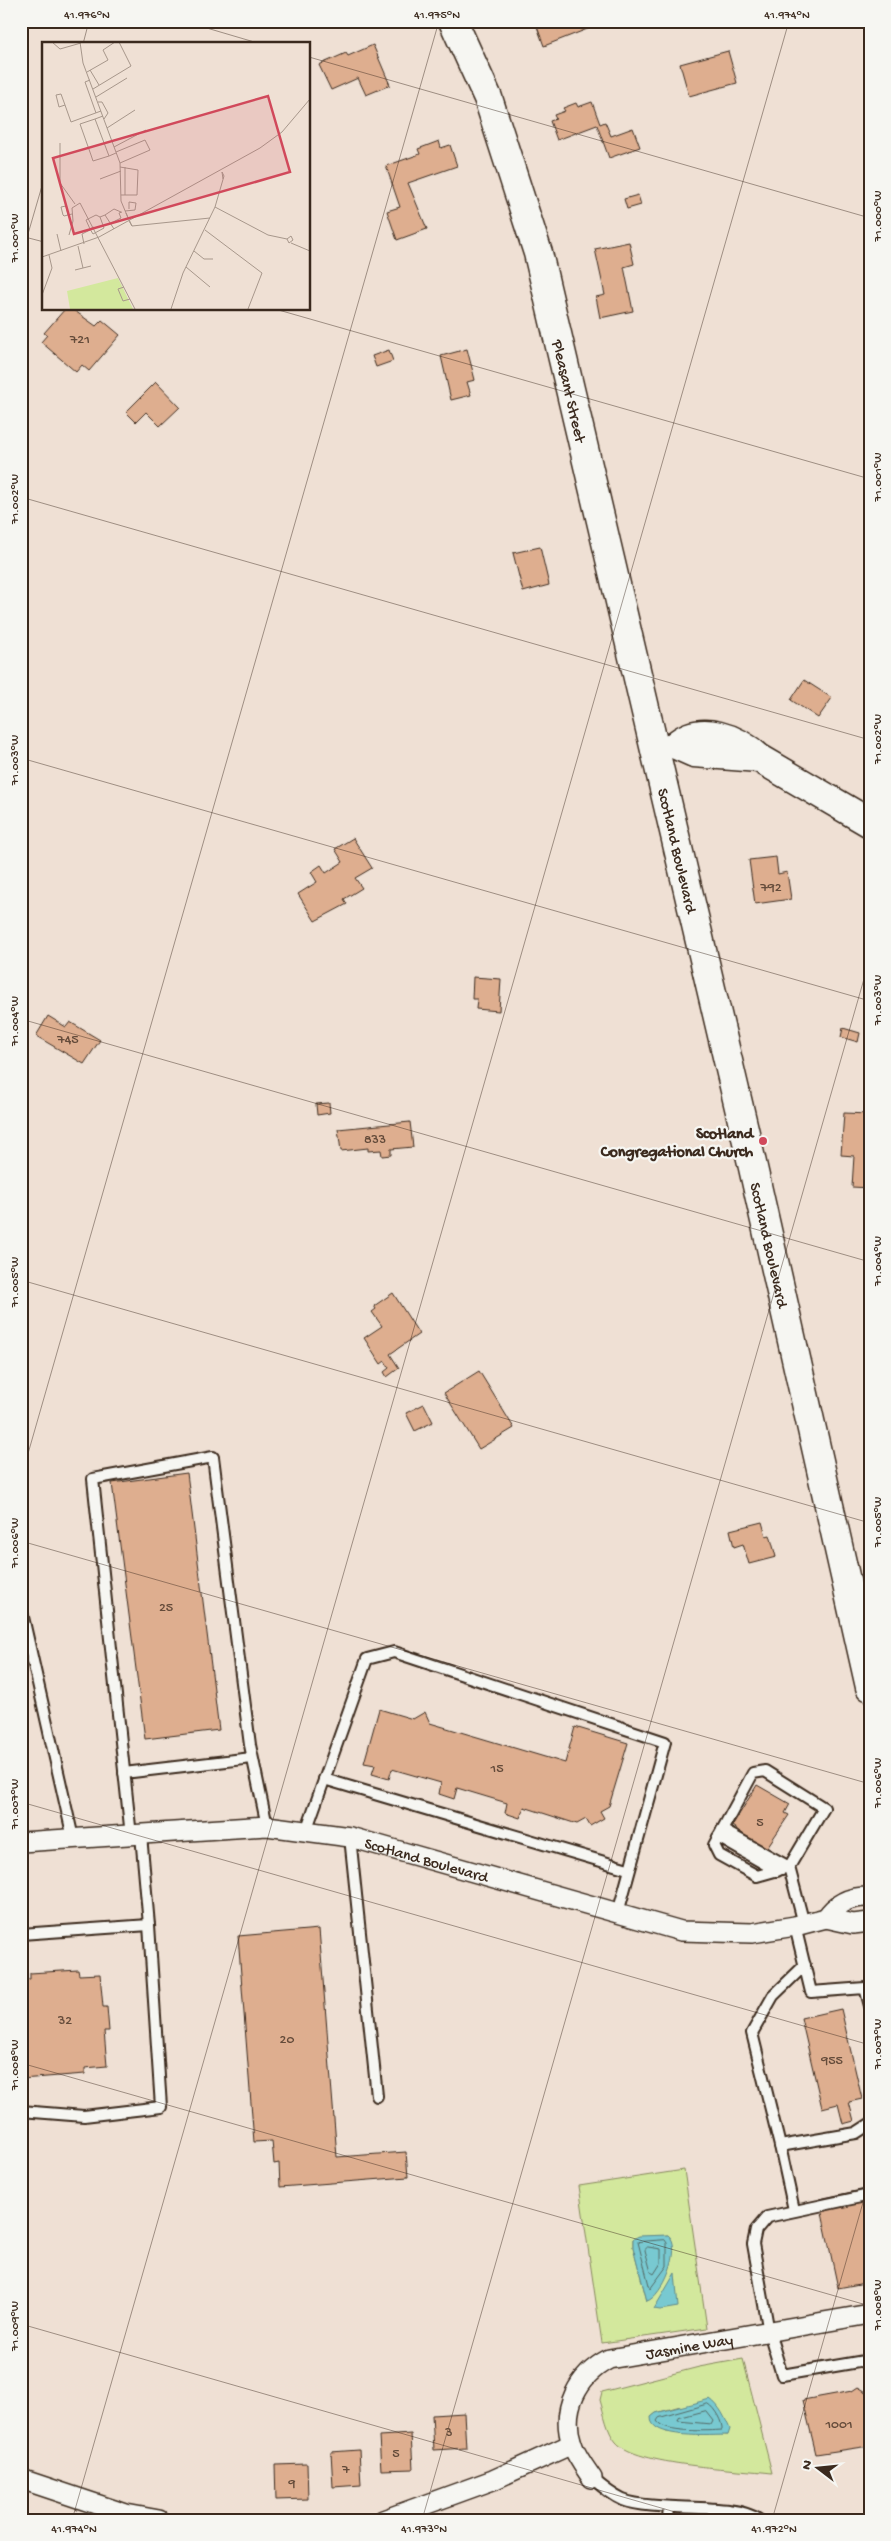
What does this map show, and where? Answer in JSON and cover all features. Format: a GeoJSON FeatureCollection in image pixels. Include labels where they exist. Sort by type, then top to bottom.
{"type":"FeatureCollection","features":[{"type":"Feature","properties":{"kind":"main road","name":"Pleasant Street"},"geometry":{"type":"LineString","coordinates":[[453,21],[488,98],[538,253],[664,746]]}},
{"type":"Feature","properties":{"kind":"main road"},"geometry":{"type":"LineString","coordinates":[[664,746],[692,735],[719,736],[734,739],[746,746],[758,758],[870,823]]}},
{"type":"Feature","properties":{"kind":"main road","name":"Scotland Boulevard"},"geometry":{"type":"LineString","coordinates":[[664,746],[749,1150],[870,1687]]}},
{"type":"Feature","properties":{"kind":"street","name":"Scotland Boulevard"},"geometry":{"type":"LineString","coordinates":[[21,1842],[267,1826],[350,1837],[681,1932],[752,1933],[826,1918],[852,1924],[870,1922]]}},
{"type":"Feature","properties":{"kind":"street","name":"Scotland Boulevard"},"geometry":{"type":"LineString","coordinates":[[826,1918],[838,1905],[849,1899],[870,1897]]}},
{"type":"Feature","properties":{"kind":"street","name":"Jasmine Way"},"geometry":{"type":"LineString","coordinates":[[592,2478],[572,2444],[569,2425],[570,2406],[576,2390],[596,2366],[609,2359],[870,2314]]}},
{"type":"Feature","properties":{"kind":"street"},"geometry":{"type":"LineString","coordinates":[[383,2520],[494,2480],[572,2444]]}},
{"type":"Feature","properties":{"kind":"street"},"geometry":{"type":"LineString","coordinates":[[21,2479],[126,2514],[159,2520]]}},
{"type":"Feature","properties":{"kind":"lane"},"geometry":{"type":"LineString","coordinates":[[21,2111],[84,2116],[161,2108],[150,1925],[124,1773],[93,1479],[213,1457],[252,1758],[267,1826]]}},
{"type":"Feature","properties":{"kind":"lane"},"geometry":{"type":"LineString","coordinates":[[21,1608],[73,1838]]}},
{"type":"Feature","properties":{"kind":"lane"},"geometry":{"type":"LineString","coordinates":[[306,1831],[367,1658],[394,1652],[665,1742],[628,1869],[618,1913]]}},
{"type":"Feature","properties":{"kind":"lane"},"geometry":{"type":"LineString","coordinates":[[124,1773],[252,1758]]}},
{"type":"Feature","properties":{"kind":"lane"},"geometry":{"type":"LineString","coordinates":[[789,1867],[757,1876],[719,1855],[714,1845],[753,1773],[765,1771],[824,1808],[789,1867],[811,1992],[865,1988],[870,2006]]}},
{"type":"Feature","properties":{"kind":"lane"},"geometry":{"type":"LineString","coordinates":[[324,1779],[628,1869]]}},
{"type":"Feature","properties":{"kind":"lane"},"geometry":{"type":"LineString","coordinates":[[720,1834],[789,1867]]}},
{"type":"Feature","properties":{"kind":"lane"},"geometry":{"type":"LineString","coordinates":[[720,1834],[777,1871]]}},
{"type":"Feature","properties":{"kind":"lane"},"geometry":{"type":"LineString","coordinates":[[350,1837],[377,2096]]}},
{"type":"Feature","properties":{"kind":"lane"},"geometry":{"type":"LineString","coordinates":[[21,1934],[150,1925]]}},
{"type":"Feature","properties":{"kind":"lane"},"geometry":{"type":"LineString","coordinates":[[794,2210],[752,2033],[773,1996],[805,1965]]}},
{"type":"Feature","properties":{"kind":"lane"},"geometry":{"type":"LineString","coordinates":[[780,2146],[856,2133],[870,2124]]}},
{"type":"Feature","properties":{"kind":"lane"},"geometry":{"type":"LineString","coordinates":[[870,2195],[767,2217],[756,2230],[752,2244],[769,2332],[782,2375],[870,2360]]}},
{"type":"Feature","properties":{"kind":"lane"},"geometry":{"type":"LineString","coordinates":[[592,2478],[624,2500],[669,2507],[729,2511],[754,2516],[759,2520]]}},
{"type":"Feature","properties":{"kind":"lane"},"geometry":{"type":"LineString","coordinates":[[668,2520],[669,2507]]}},
{"type":"Feature","properties":{"kind":"green space"},"geometry":{"type":"Polygon","coordinates":[[[684,2170],[707,2328],[602,2343],[579,2186],[684,2170]],[[668,2235],[633,2239],[633,2247],[647,2301],[668,2235]]]}},
{"type":"Feature","properties":{"kind":"green space"},"geometry":{"type":"Polygon","coordinates":[[[743,2359],[772,2473],[713,2468],[665,2461],[627,2450],[613,2438],[600,2400],[602,2392],[699,2367],[743,2359]],[[680,2406],[656,2413],[651,2417],[666,2432],[728,2435],[680,2406]]]}},
{"type":"Feature","properties":{"kind":"water"},"geometry":{"type":"Polygon","coordinates":[[[668,2235],[674,2249],[669,2271],[659,2291],[647,2301],[633,2247],[633,2239],[639,2236],[668,2235]]]}},
{"type":"Feature","properties":{"kind":"water"},"geometry":{"type":"Polygon","coordinates":[[[675,2273],[678,2307],[654,2309],[675,2273]]]}},
{"type":"Feature","properties":{"kind":"water"},"geometry":{"type":"Polygon","coordinates":[[[710,2399],[717,2405],[730,2429],[728,2435],[683,2435],[660,2430],[653,2424],[651,2417],[656,2413],[710,2399]]]}},
{"type":"Feature","properties":{"kind":"building"},"geometry":{"type":"Polygon","coordinates":[[[535,21],[587,21],[590,28],[544,46],[535,21]]]}},
{"type":"Feature","properties":{"kind":"building"},"geometry":{"type":"Polygon","coordinates":[[[373,45],[390,85],[366,95],[358,78],[331,90],[319,65],[346,53],[348,56],[373,45]]]}},
{"type":"Feature","properties":{"kind":"building"},"geometry":{"type":"Polygon","coordinates":[[[728,51],[737,83],[689,96],[680,64],[728,51]]]}},
{"type":"Feature","properties":{"kind":"building"},"geometry":{"type":"Polygon","coordinates":[[[592,102],[600,124],[605,122],[611,136],[633,128],[640,147],[609,158],[597,125],[557,140],[550,121],[556,119],[554,115],[565,111],[563,108],[576,103],[578,107],[592,102]]]}},
{"type":"Feature","properties":{"kind":"building"},"geometry":{"type":"Polygon","coordinates":[[[439,141],[441,148],[450,145],[457,166],[408,183],[427,229],[397,240],[387,211],[400,207],[386,166],[420,154],[418,149],[439,141]]]}},
{"type":"Feature","properties":{"kind":"building"},"geometry":{"type":"Polygon","coordinates":[[[638,195],[641,205],[627,209],[624,199],[638,195]]]}},
{"type":"Feature","properties":{"kind":"building"},"geometry":{"type":"Polygon","coordinates":[[[629,242],[634,264],[624,267],[633,311],[600,318],[596,297],[605,295],[595,249],[629,242]]]}},
{"type":"Feature","properties":{"kind":"building"},"geometry":{"type":"Polygon","coordinates":[[[64,310],[73,310],[96,326],[102,320],[120,335],[89,371],[82,365],[76,372],[41,342],[47,335],[44,333],[64,310]]]}},
{"type":"Feature","properties":{"kind":"building"},"geometry":{"type":"Polygon","coordinates":[[[467,349],[475,380],[467,382],[471,395],[451,400],[441,356],[467,349]]]}},
{"type":"Feature","properties":{"kind":"building"},"geometry":{"type":"Polygon","coordinates":[[[389,350],[393,361],[376,367],[372,356],[389,350]]]}},
{"type":"Feature","properties":{"kind":"building"},"geometry":{"type":"Polygon","coordinates":[[[156,382],[180,407],[160,426],[146,412],[136,422],[126,412],[156,382]]]}},
{"type":"Feature","properties":{"kind":"building"},"geometry":{"type":"Polygon","coordinates":[[[540,547],[549,585],[523,592],[513,553],[540,547]]]}},
{"type":"Feature","properties":{"kind":"building"},"geometry":{"type":"Polygon","coordinates":[[[804,680],[832,698],[818,718],[791,700],[804,680]]]}},
{"type":"Feature","properties":{"kind":"building"},"geometry":{"type":"Polygon","coordinates":[[[353,838],[372,868],[355,878],[362,888],[344,899],[347,904],[315,921],[298,894],[317,882],[311,872],[321,865],[326,873],[343,862],[335,849],[353,838]]]}},
{"type":"Feature","properties":{"kind":"building"},"geometry":{"type":"Polygon","coordinates":[[[776,857],[778,874],[787,872],[791,899],[755,904],[749,860],[776,857]]]}},
{"type":"Feature","properties":{"kind":"building"},"geometry":{"type":"Polygon","coordinates":[[[473,977],[501,979],[499,1011],[476,1009],[477,999],[472,999],[473,977]]]}},
{"type":"Feature","properties":{"kind":"building"},"geometry":{"type":"Polygon","coordinates":[[[48,1016],[66,1027],[70,1022],[100,1040],[84,1064],[36,1036],[48,1016]]]}},
{"type":"Feature","properties":{"kind":"building"},"geometry":{"type":"Polygon","coordinates":[[[843,1028],[860,1033],[858,1042],[841,1037],[843,1028]]]}},
{"type":"Feature","properties":{"kind":"building"},"geometry":{"type":"Polygon","coordinates":[[[329,1103],[330,1113],[317,1115],[316,1104],[329,1103]]]}},
{"type":"Feature","properties":{"kind":"building"},"geometry":{"type":"Polygon","coordinates":[[[844,1113],[869,1114],[867,1137],[870,1137],[870,1188],[852,1187],[854,1156],[841,1155],[844,1113]]]}},
{"type":"Feature","properties":{"kind":"building"},"geometry":{"type":"Polygon","coordinates":[[[410,1122],[413,1147],[391,1149],[391,1155],[382,1156],[381,1150],[368,1151],[368,1148],[341,1151],[338,1129],[410,1122]]]}},
{"type":"Feature","properties":{"kind":"building"},"geometry":{"type":"Polygon","coordinates":[[[393,1293],[419,1334],[390,1354],[399,1368],[387,1377],[384,1372],[389,1368],[385,1361],[381,1364],[364,1338],[382,1326],[372,1312],[376,1309],[374,1306],[393,1293]]]}},
{"type":"Feature","properties":{"kind":"building"},"geometry":{"type":"Polygon","coordinates":[[[479,1371],[514,1428],[479,1449],[444,1393],[479,1371]]]}},
{"type":"Feature","properties":{"kind":"building"},"geometry":{"type":"Polygon","coordinates":[[[424,1404],[433,1422],[415,1431],[406,1413],[424,1404]]]}},
{"type":"Feature","properties":{"kind":"building"},"geometry":{"type":"Polygon","coordinates":[[[187,1473],[219,1730],[145,1739],[112,1483],[187,1473]]]}},
{"type":"Feature","properties":{"kind":"building"},"geometry":{"type":"Polygon","coordinates":[[[762,1522],[766,1536],[770,1535],[776,1557],[749,1564],[743,1544],[734,1547],[730,1530],[762,1522]]]}},
{"type":"Feature","properties":{"kind":"building"},"geometry":{"type":"Polygon","coordinates":[[[379,1709],[413,1719],[425,1712],[430,1723],[565,1763],[575,1727],[628,1743],[609,1806],[600,1811],[604,1818],[590,1826],[586,1819],[577,1824],[524,1807],[520,1818],[505,1813],[507,1803],[457,1788],[454,1799],[439,1794],[441,1783],[392,1769],[389,1779],[372,1774],[375,1765],[364,1763],[379,1709]]]}},
{"type":"Feature","properties":{"kind":"building"},"geometry":{"type":"Polygon","coordinates":[[[757,1785],[790,1804],[785,1813],[789,1815],[755,1865],[733,1852],[743,1834],[732,1826],[757,1785]]]}},
{"type":"Feature","properties":{"kind":"building"},"geometry":{"type":"Polygon","coordinates":[[[319,1929],[337,2157],[406,2152],[408,2177],[280,2187],[279,2163],[274,2164],[272,2141],[254,2142],[238,1936],[319,1929]]]}},
{"type":"Feature","properties":{"kind":"building"},"geometry":{"type":"Polygon","coordinates":[[[78,1970],[79,1975],[100,1974],[103,2007],[107,2007],[109,2031],[104,2031],[107,2066],[85,2068],[85,2074],[21,2079],[21,1979],[30,1979],[30,1973],[78,1970]]]}},
{"type":"Feature","properties":{"kind":"building"},"geometry":{"type":"Polygon","coordinates":[[[841,2009],[862,2099],[849,2102],[854,2121],[843,2124],[838,2104],[822,2108],[801,2018],[841,2009]]]}},
{"type":"Feature","properties":{"kind":"building"},"geometry":{"type":"Polygon","coordinates":[[[870,2188],[870,2282],[838,2288],[819,2199],[870,2188]]]}},
{"type":"Feature","properties":{"kind":"building"},"geometry":{"type":"Polygon","coordinates":[[[858,2387],[870,2394],[870,2446],[816,2454],[803,2400],[852,2391],[858,2387]]]}},
{"type":"Feature","properties":{"kind":"building"},"geometry":{"type":"Polygon","coordinates":[[[464,2413],[466,2448],[434,2450],[432,2415],[464,2413]]]}},
{"type":"Feature","properties":{"kind":"building"},"geometry":{"type":"Polygon","coordinates":[[[411,2434],[413,2469],[381,2470],[379,2436],[411,2434]]]}},
{"type":"Feature","properties":{"kind":"building"},"geometry":{"type":"Polygon","coordinates":[[[359,2450],[361,2485],[333,2487],[331,2452],[359,2450]]]}},
{"type":"Feature","properties":{"kind":"building"},"geometry":{"type":"Polygon","coordinates":[[[307,2464],[308,2499],[276,2500],[275,2465],[307,2464]]]}},
{"type":"Feature","properties":{"kind":"place","name":"Scotland Congregational Church"},"geometry":{"type":"Point","coordinates":[763,1141]}}]}
